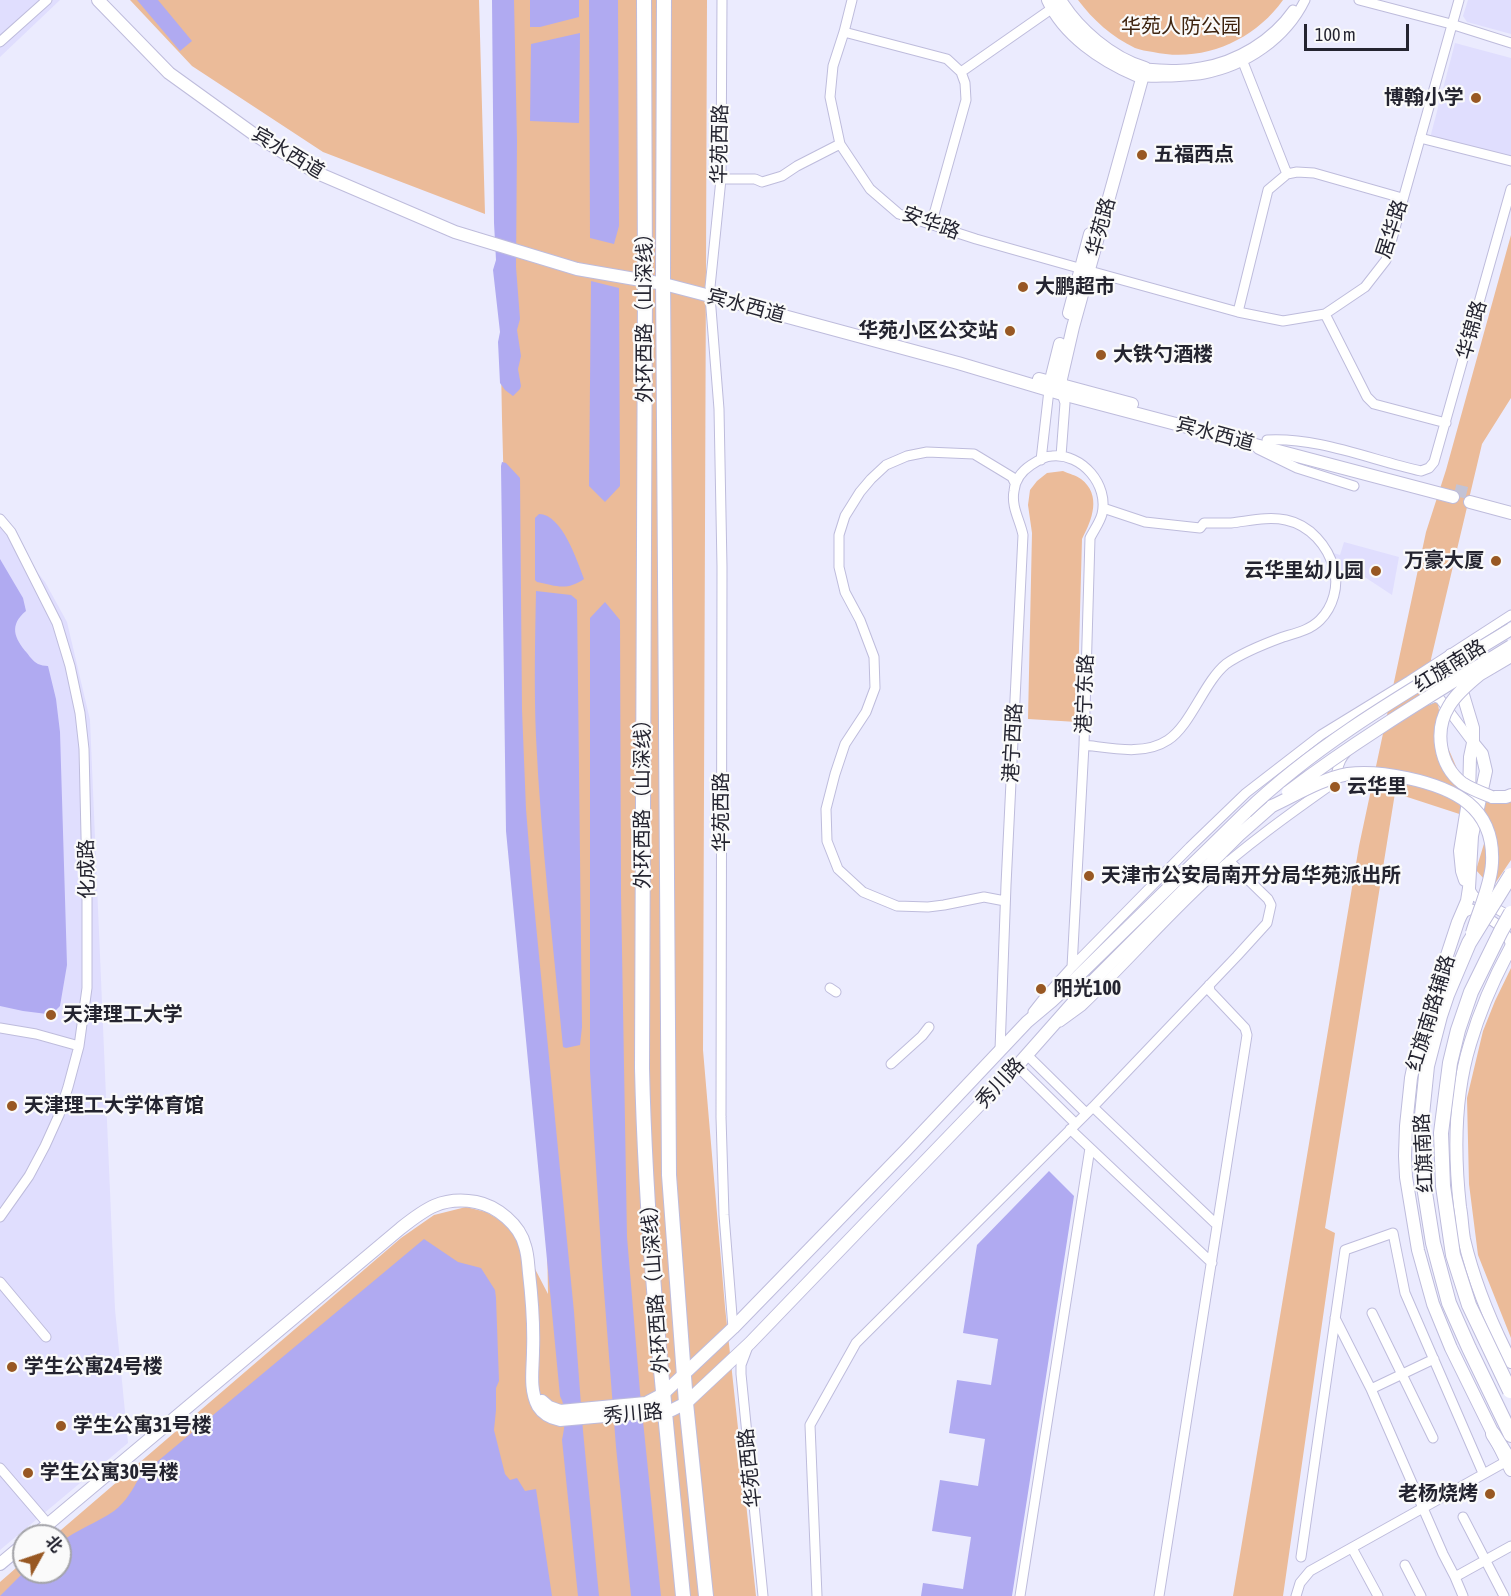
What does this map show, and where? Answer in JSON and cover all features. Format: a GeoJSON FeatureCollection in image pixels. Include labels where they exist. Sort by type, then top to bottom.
{"type":"FeatureCollection","features":[{"type":"Feature","properties":{"kind":"highway","name":"外环西路（山深线）"},"geometry":{"type":"LineString","coordinates":[[644,0],[642,1068],[646,1180],[663,1394],[683,1596]]}},
{"type":"Feature","properties":{"kind":"highway","name":"外环西路（山深线）"},"geometry":{"type":"LineString","coordinates":[[664,0],[669,1175],[686,1403],[706,1596]]}},
{"type":"Feature","properties":{"kind":"highway","name":"红旗南路"},"geometry":{"type":"LineString","coordinates":[[1511,874],[1469,943],[1440,1016],[1427,1066],[1422,1115],[1423,1180],[1432,1243],[1449,1303],[1511,1435]]}},
{"type":"Feature","properties":{"kind":"highway","name":"红旗南路"},"geometry":{"type":"LineString","coordinates":[[1510,1392],[1470,1305],[1454,1255],[1443,1186],[1441,1133],[1450,1063],[1458,1030],[1471,992],[1511,915]]}},
{"type":"Feature","properties":{"kind":"highway"},"geometry":{"type":"LineString","coordinates":[[1493,1434],[1510,1464]]}},
{"type":"Feature","properties":{"kind":"main road","name":"宾水西道"},"geometry":{"type":"LineString","coordinates":[[98,0],[169,73],[255,135],[315,172],[454,232],[491,238]]}},
{"type":"Feature","properties":{"kind":"main road","name":"宾水西道"},"geometry":{"type":"LineString","coordinates":[[109,0],[174,67],[260,128],[319,165],[491,238],[525,249],[710,291],[947,360],[1266,440],[1454,493],[1251,444],[1061,389]]}},
{"type":"Feature","properties":{"kind":"main road"},"geometry":{"type":"LineString","coordinates":[[1055,3],[1092,38],[1141,74]]}},
{"type":"Feature","properties":{"kind":"main road","name":"华苑路"},"geometry":{"type":"LineString","coordinates":[[1061,389],[1058,369],[1141,74]]}},
{"type":"Feature","properties":{"kind":"main road"},"geometry":{"type":"LineString","coordinates":[[1058,369],[1067,382],[1061,389]]}},
{"type":"Feature","properties":{"kind":"main road"},"geometry":{"type":"LineString","coordinates":[[1511,504],[1471,498],[1511,513]]}},
{"type":"Feature","properties":{"kind":"main road","name":"红旗南路"},"geometry":{"type":"LineString","coordinates":[[1246,812],[1270,788],[1333,740],[1511,629]]}},
{"type":"Feature","properties":{"kind":"main road","name":"红旗南路"},"geometry":{"type":"LineString","coordinates":[[1272,806],[1349,748],[1439,689],[1511,646]]}},
{"type":"Feature","properties":{"kind":"main road"},"geometry":{"type":"LineString","coordinates":[[1451,655],[1473,728],[1469,796],[1460,851],[1462,871],[1469,888]]}},
{"type":"Feature","properties":{"kind":"main road"},"geometry":{"type":"LineString","coordinates":[[1386,724],[1416,711],[1508,659]]}},
{"type":"Feature","properties":{"kind":"main road"},"geometry":{"type":"LineString","coordinates":[[1479,675],[1449,705],[1440,732],[1443,753],[1449,769],[1463,783],[1492,797],[1511,795]]}},
{"type":"Feature","properties":{"kind":"main road"},"geometry":{"type":"LineString","coordinates":[[1272,806],[1333,778],[1366,772],[1426,782],[1460,796],[1481,817],[1492,853],[1490,875],[1469,943]]}},
{"type":"Feature","properties":{"kind":"main road","name":"秀川路"},"geometry":{"type":"LineString","coordinates":[[43,1524],[314,1293],[406,1218],[427,1203],[446,1197],[471,1196],[492,1202],[510,1215],[524,1232],[531,1250],[536,1293],[539,1351],[538,1393],[546,1405],[560,1415],[646,1408],[665,1411],[686,1403],[750,1342],[1028,1055],[1086,988],[1239,835],[1272,806]]}},
{"type":"Feature","properties":{"kind":"main road","name":"秀川路"},"geometry":{"type":"LineString","coordinates":[[646,1408],[719,1343],[1027,1022],[1069,985],[1246,812]]}},
{"type":"Feature","properties":{"kind":"main road","name":"红旗南路辅路"},"geometry":{"type":"LineString","coordinates":[[1469,888],[1467,901],[1429,1007],[1415,1057],[1406,1126],[1405,1166],[1418,1250],[1433,1304],[1451,1348],[1493,1434]]}},
{"type":"Feature","properties":{"kind":"main road"},"geometry":{"type":"LineString","coordinates":[[1511,946],[1484,1002],[1469,1044],[1459,1095],[1457,1170],[1464,1237],[1471,1263],[1483,1300],[1511,1362]]}},
{"type":"Feature","properties":{"kind":"main road"},"geometry":{"type":"LineString","coordinates":[[719,1343],[706,1362],[706,1370],[712,1373],[728,1364]]}},
{"type":"Feature","properties":{"kind":"main road","name":"秀川路"},"geometry":{"type":"LineString","coordinates":[[0,1558],[12,1548]]}},
{"type":"Feature","properties":{"kind":"main road"},"geometry":{"type":"LineString","coordinates":[[0,1564],[12,1554]]}},
{"type":"Feature","properties":{"kind":"street"},"geometry":{"type":"LineString","coordinates":[[0,42],[47,0]]}},
{"type":"Feature","properties":{"kind":"street","name":"华苑西路"},"geometry":{"type":"LineString","coordinates":[[722,0],[721,179],[710,291],[719,409],[723,567],[721,1117],[724,1215],[733,1328]]}},
{"type":"Feature","properties":{"kind":"street","name":"安华路"},"geometry":{"type":"LineString","coordinates":[[852,0],[833,66],[830,97],[840,144],[870,189],[899,214],[1085,269]]}},
{"type":"Feature","properties":{"kind":"street"},"geometry":{"type":"LineString","coordinates":[[1241,58],[1289,16],[1299,0]]}},
{"type":"Feature","properties":{"kind":"street"},"geometry":{"type":"LineString","coordinates":[[1141,74],[1201,67],[1259,52],[1288,27],[1305,0]]}},
{"type":"Feature","properties":{"kind":"street"},"geometry":{"type":"LineString","coordinates":[[1359,0],[1451,24],[1511,43]]}},
{"type":"Feature","properties":{"kind":"street","name":"居华路"},"geometry":{"type":"LineString","coordinates":[[1085,269],[1238,312],[1283,321],[1325,314],[1365,287],[1386,260],[1459,0]]}},
{"type":"Feature","properties":{"kind":"street"},"geometry":{"type":"LineString","coordinates":[[961,72],[1055,3]]}},
{"type":"Feature","properties":{"kind":"street"},"geometry":{"type":"LineString","coordinates":[[844,33],[947,59],[961,72],[965,83],[966,100],[931,225]]}},
{"type":"Feature","properties":{"kind":"street"},"geometry":{"type":"LineString","coordinates":[[1241,58],[1287,174]]}},
{"type":"Feature","properties":{"kind":"street"},"geometry":{"type":"LineString","coordinates":[[1134,94],[1160,73]]}},
{"type":"Feature","properties":{"kind":"street"},"geometry":{"type":"LineString","coordinates":[[1420,138],[1511,161]]}},
{"type":"Feature","properties":{"kind":"street"},"geometry":{"type":"LineString","coordinates":[[721,179],[755,179],[762,182],[782,176],[840,144]]}},
{"type":"Feature","properties":{"kind":"street"},"geometry":{"type":"LineString","coordinates":[[1238,312],[1268,190],[1287,174],[1314,173],[1402,198]]}},
{"type":"Feature","properties":{"kind":"street","name":"华锦路"},"geometry":{"type":"LineString","coordinates":[[1266,440],[1282,439],[1317,444],[1421,471],[1429,468],[1434,462],[1446,423],[1511,189]]}},
{"type":"Feature","properties":{"kind":"street"},"geometry":{"type":"LineString","coordinates":[[1325,314],[1367,397],[1374,404],[1446,423]]}},
{"type":"Feature","properties":{"kind":"street"},"geometry":{"type":"LineString","coordinates":[[1061,389],[1065,404],[1061,456]]}},
{"type":"Feature","properties":{"kind":"street"},"geometry":{"type":"LineString","coordinates":[[1045,458],[1061,389]]}},
{"type":"Feature","properties":{"kind":"street"},"geometry":{"type":"LineString","coordinates":[[1251,444],[1297,468],[1354,486]]}},
{"type":"Feature","properties":{"kind":"street"},"geometry":{"type":"LineString","coordinates":[[1005,901],[984,897],[944,905],[897,906],[863,892],[838,869],[827,841],[826,809],[835,774],[845,744],[866,712],[875,688],[874,657],[860,620],[845,592],[839,567],[838,535],[845,516],[860,492],[886,465],[907,456],[927,452],[974,454],[1012,477],[1015,483],[1026,468],[1045,458],[1069,457],[1081,463],[1098,484],[1103,496],[1103,508],[1145,522],[1200,528],[1204,523],[1229,523],[1271,518],[1287,520],[1304,527],[1319,539],[1331,556],[1336,575],[1334,597],[1320,620],[1307,629],[1239,655],[1223,666],[1182,726],[1169,740],[1151,748],[1127,750],[1084,745]]}},
{"type":"Feature","properties":{"kind":"street","name":"港宁西路"},"geometry":{"type":"LineString","coordinates":[[1000,1050],[1023,536],[1013,507],[1015,483]]}},
{"type":"Feature","properties":{"kind":"street","name":"港宁东路"},"geometry":{"type":"LineString","coordinates":[[1072,967],[1084,745],[1090,538],[1102,516],[1103,508]]}},
{"type":"Feature","properties":{"kind":"street","name":"化成路"},"geometry":{"type":"LineString","coordinates":[[0,519],[11,532],[57,623],[70,666],[80,713],[84,749],[87,879],[87,988],[79,1046],[68,1087],[45,1146],[29,1176],[0,1217]]}},
{"type":"Feature","properties":{"kind":"street"},"geometry":{"type":"LineString","coordinates":[[1027,1022],[1044,998],[1072,967],[1190,847],[1260,780],[1321,735],[1511,615]]}},
{"type":"Feature","properties":{"kind":"street"},"geometry":{"type":"LineString","coordinates":[[1051,1029],[1082,1006],[1229,861],[1270,827],[1332,784],[1338,775],[1340,759],[1348,752],[1433,697],[1440,699],[1473,743]]}},
{"type":"Feature","properties":{"kind":"street"},"geometry":{"type":"LineString","coordinates":[[816,1596],[810,1425],[856,1343],[1090,1110],[1267,922],[1271,905],[1268,899],[1229,861]]}},
{"type":"Feature","properties":{"kind":"street"},"geometry":{"type":"LineString","coordinates":[[1469,888],[1474,896],[1511,915]]}},
{"type":"Feature","properties":{"kind":"street"},"geometry":{"type":"LineString","coordinates":[[1458,922],[1465,912],[1472,909],[1498,924],[1508,934],[1511,946]]}},
{"type":"Feature","properties":{"kind":"street"},"geometry":{"type":"LineString","coordinates":[[1159,1596],[1247,1035],[1245,1028],[1210,991],[1209,985]]}},
{"type":"Feature","properties":{"kind":"street"},"geometry":{"type":"LineString","coordinates":[[0,1028],[36,1034],[79,1046]]}},
{"type":"Feature","properties":{"kind":"street"},"geometry":{"type":"LineString","coordinates":[[891,1064],[929,1028]]}},
{"type":"Feature","properties":{"kind":"street"},"geometry":{"type":"LineString","coordinates":[[1028,1055],[1217,1225]]}},
{"type":"Feature","properties":{"kind":"street"},"geometry":{"type":"LineString","coordinates":[[1017,1066],[1073,1126],[1090,1148],[1212,1263]]}},
{"type":"Feature","properties":{"kind":"street"},"geometry":{"type":"LineString","coordinates":[[1020,1596],[1090,1148]]}},
{"type":"Feature","properties":{"kind":"street"},"geometry":{"type":"LineString","coordinates":[[1301,1557],[1345,1250],[1393,1233],[1405,1293],[1483,1473]]}},
{"type":"Feature","properties":{"kind":"street"},"geometry":{"type":"LineString","coordinates":[[0,1282],[46,1337]]}},
{"type":"Feature","properties":{"kind":"street"},"geometry":{"type":"LineString","coordinates":[[1372,1313],[1433,1438]]}},
{"type":"Feature","properties":{"kind":"street"},"geometry":{"type":"LineString","coordinates":[[1335,1318],[1371,1389],[1462,1594],[1450,1596]]}},
{"type":"Feature","properties":{"kind":"street","name":"华苑西路"},"geometry":{"type":"LineString","coordinates":[[750,1342],[743,1357],[741,1374],[762,1596]]}},
{"type":"Feature","properties":{"kind":"street"},"geometry":{"type":"LineString","coordinates":[[1371,1389],[1434,1359]]}},
{"type":"Feature","properties":{"kind":"street","name":"华苑西路"},"geometry":{"type":"LineString","coordinates":[[728,1364],[734,1366],[737,1374],[762,1596]]}},
{"type":"Feature","properties":{"kind":"street"},"geometry":{"type":"LineString","coordinates":[[1296,1596],[1300,1583],[1310,1571],[1483,1473],[1510,1464]]}},
{"type":"Feature","properties":{"kind":"street"},"geometry":{"type":"LineString","coordinates":[[0,1468],[46,1522]]}},
{"type":"Feature","properties":{"kind":"street"},"geometry":{"type":"LineString","coordinates":[[1463,1517],[1504,1596]]}},
{"type":"Feature","properties":{"kind":"street"},"geometry":{"type":"LineString","coordinates":[[1455,1577],[1511,1546]]}},
{"type":"Feature","properties":{"kind":"street"},"geometry":{"type":"LineString","coordinates":[[1352,1548],[1378,1596]]}},
{"type":"Feature","properties":{"kind":"street"},"geometry":{"type":"LineString","coordinates":[[1405,1565],[1421,1596]]}},
{"type":"Feature","properties":{"kind":"shaded area"},"geometry":{"type":"Polygon","coordinates":[[[0,0],[60,0],[0,57],[0,0]]]}},
{"type":"Feature","properties":{"kind":"shaded area"},"geometry":{"type":"Polygon","coordinates":[[[137,0],[158,0],[192,41],[180,51],[137,0]]]}},
{"type":"Feature","properties":{"kind":"shaded area"},"geometry":{"type":"Polygon","coordinates":[[[492,0],[514,0],[517,141],[516,267],[520,319],[517,330],[521,356],[518,369],[521,386],[513,396],[500,383],[498,342],[500,332],[493,270],[496,260],[492,0]]]}},
{"type":"Feature","properties":{"kind":"shaded area"},"geometry":{"type":"Polygon","coordinates":[[[530,0],[579,0],[579,17],[540,27],[530,27],[530,0]]]}},
{"type":"Feature","properties":{"kind":"shaded area"},"geometry":{"type":"Polygon","coordinates":[[[589,0],[618,0],[619,226],[614,244],[590,238],[589,0]]]}},
{"type":"Feature","properties":{"kind":"shaded area"},"geometry":{"type":"Polygon","coordinates":[[[1468,0],[1511,0],[1511,34],[1467,22],[1463,16],[1468,0]]]}},
{"type":"Feature","properties":{"kind":"shaded area"},"geometry":{"type":"Polygon","coordinates":[[[580,33],[579,123],[530,121],[531,44],[580,33]]]}},
{"type":"Feature","properties":{"kind":"shaded area","name":"博翰小学"},"geometry":{"type":"Polygon","coordinates":[[[1455,43],[1511,58],[1511,160],[1430,138],[1455,43]]]}},
{"type":"Feature","properties":{"kind":"shaded area"},"geometry":{"type":"Polygon","coordinates":[[[591,281],[619,288],[620,486],[605,502],[589,486],[591,281]]]}},
{"type":"Feature","properties":{"kind":"shaded area"},"geometry":{"type":"Polygon","coordinates":[[[502,462],[506,463],[520,478],[522,710],[526,809],[599,1596],[578,1596],[562,1440],[564,1412],[560,1396],[506,831],[502,462]]]}},
{"type":"Feature","properties":{"kind":"shaded area"},"geometry":{"type":"Polygon","coordinates":[[[539,514],[555,522],[568,540],[584,579],[578,583],[561,586],[535,580],[535,518],[539,514]]]}},
{"type":"Feature","properties":{"kind":"shaded area","name":"天津理工大学"},"geometry":{"type":"Polygon","coordinates":[[[0,525],[45,582],[67,622],[90,720],[115,1309],[128,1443],[31,1524],[12,1524],[12,1540],[0,1550],[0,525]]]}},
{"type":"Feature","properties":{"kind":"shaded area","name":"云华里幼儿园"},"geometry":{"type":"Polygon","coordinates":[[[1344,542],[1399,557],[1392,595],[1351,568],[1340,574],[1338,562],[1333,553],[1340,555],[1344,542]]]}},
{"type":"Feature","properties":{"kind":"shaded area"},"geometry":{"type":"Polygon","coordinates":[[[0,559],[23,598],[26,611],[15,626],[16,637],[34,661],[48,666],[56,699],[60,732],[67,965],[60,1006],[54,1012],[47,1014],[0,1006],[0,559]]]}},
{"type":"Feature","properties":{"kind":"shaded area"},"geometry":{"type":"Polygon","coordinates":[[[536,591],[571,595],[577,600],[582,1027],[580,1045],[566,1048],[563,1047],[538,776],[535,701],[536,591]]]}},
{"type":"Feature","properties":{"kind":"shaded area"},"geometry":{"type":"Polygon","coordinates":[[[605,602],[620,620],[621,894],[627,1237],[661,1596],[631,1596],[616,1447],[590,1071],[590,618],[605,602]]]}},
{"type":"Feature","properties":{"kind":"shaded area"},"geometry":{"type":"Polygon","coordinates":[[[1049,1171],[1074,1196],[1012,1596],[921,1596],[923,1583],[963,1589],[971,1537],[932,1531],[940,1480],[978,1486],[985,1439],[949,1433],[957,1380],[991,1385],[998,1339],[963,1333],[977,1245],[1049,1171]]]}},
{"type":"Feature","properties":{"kind":"shaded area"},"geometry":{"type":"Polygon","coordinates":[[[424,1239],[458,1262],[481,1268],[495,1290],[499,1381],[496,1388],[494,1430],[505,1474],[510,1480],[517,1478],[525,1491],[536,1489],[552,1596],[0,1596],[12,1584],[72,1584],[72,1535],[118,1507],[129,1495],[140,1476],[424,1239]]]}},
{"type":"Feature","properties":{"kind":"green space"},"geometry":{"type":"Polygon","coordinates":[[[130,0],[479,0],[485,214],[323,152],[192,66],[130,0]]]}},
{"type":"Feature","properties":{"kind":"green space"},"geometry":{"type":"Polygon","coordinates":[[[494,0],[707,0],[703,1050],[725,1307],[756,1596],[0,1596],[0,1582],[12,1572],[12,1584],[72,1584],[72,1524],[68,1524],[401,1238],[434,1215],[466,1207],[486,1212],[503,1222],[520,1240],[548,1294],[545,1125],[514,867],[494,0]]]}},
{"type":"Feature","properties":{"kind":"green space","name":"华苑人防公园"},"geometry":{"type":"Polygon","coordinates":[[[1078,0],[1283,0],[1257,27],[1226,46],[1190,54],[1171,55],[1141,50],[1118,39],[1078,0]]]}},
{"type":"Feature","properties":{"kind":"green space"},"geometry":{"type":"Polygon","coordinates":[[[1511,235],[1511,398],[1482,444],[1431,659],[1443,736],[1458,771],[1482,792],[1511,790],[1511,860],[1492,888],[1476,870],[1490,824],[1395,793],[1325,1228],[1335,1233],[1283,1596],[1233,1596],[1359,846],[1426,532],[1446,470],[1511,235]]]}},
{"type":"Feature","properties":{"kind":"green space"},"geometry":{"type":"Polygon","coordinates":[[[1063,471],[1081,479],[1091,492],[1093,500],[1092,516],[1082,539],[1077,722],[1028,719],[1032,533],[1028,505],[1030,490],[1047,473],[1063,471]]]}},
{"type":"Feature","properties":{"kind":"green space"},"geometry":{"type":"Polygon","coordinates":[[[1511,968],[1511,1338],[1478,1255],[1469,1184],[1467,1098],[1483,1031],[1511,968]]]}},
{"type":"Feature","properties":{"kind":"tunnel"},"geometry":{"type":"LineString","coordinates":[[1455,490],[1472,494]]}},
{"type":"Feature","properties":{"kind":"place","name":"博翰小学"},"geometry":{"type":"Point","coordinates":[1476,98]}},
{"type":"Feature","properties":{"kind":"place","name":"五福西点"},"geometry":{"type":"Point","coordinates":[1142,155]}},
{"type":"Feature","properties":{"kind":"place","name":"大鹏超市"},"geometry":{"type":"Point","coordinates":[1023,287]}},
{"type":"Feature","properties":{"kind":"place","name":"华苑小区公交站"},"geometry":{"type":"Point","coordinates":[1010,331]}},
{"type":"Feature","properties":{"kind":"place","name":"大铁勺酒楼"},"geometry":{"type":"Point","coordinates":[1101,355]}},
{"type":"Feature","properties":{"kind":"place","name":"万豪大厦"},"geometry":{"type":"Point","coordinates":[1496,561]}},
{"type":"Feature","properties":{"kind":"place","name":"云华里幼儿园"},"geometry":{"type":"Point","coordinates":[1376,571]}},
{"type":"Feature","properties":{"kind":"place","name":"云华里"},"geometry":{"type":"Point","coordinates":[1335,787]}},
{"type":"Feature","properties":{"kind":"place","name":"天津市公安局南开分局华苑派出所"},"geometry":{"type":"Point","coordinates":[1089,876]}},
{"type":"Feature","properties":{"kind":"place","name":"阳光100"},"geometry":{"type":"Point","coordinates":[1041,989]}},
{"type":"Feature","properties":{"kind":"place","name":"天津理工大学"},"geometry":{"type":"Point","coordinates":[51,1015]}},
{"type":"Feature","properties":{"kind":"place","name":"天津理工大学体育馆"},"geometry":{"type":"Point","coordinates":[12,1106]}},
{"type":"Feature","properties":{"kind":"place","name":"学生公寓24号楼"},"geometry":{"type":"Point","coordinates":[12,1367]}},
{"type":"Feature","properties":{"kind":"place","name":"学生公寓31号楼"},"geometry":{"type":"Point","coordinates":[61,1426]}},
{"type":"Feature","properties":{"kind":"place","name":"学生公寓30号楼"},"geometry":{"type":"Point","coordinates":[28,1473]}},
{"type":"Feature","properties":{"kind":"place","name":"老杨烧烤"},"geometry":{"type":"Point","coordinates":[1490,1494]}}]}
